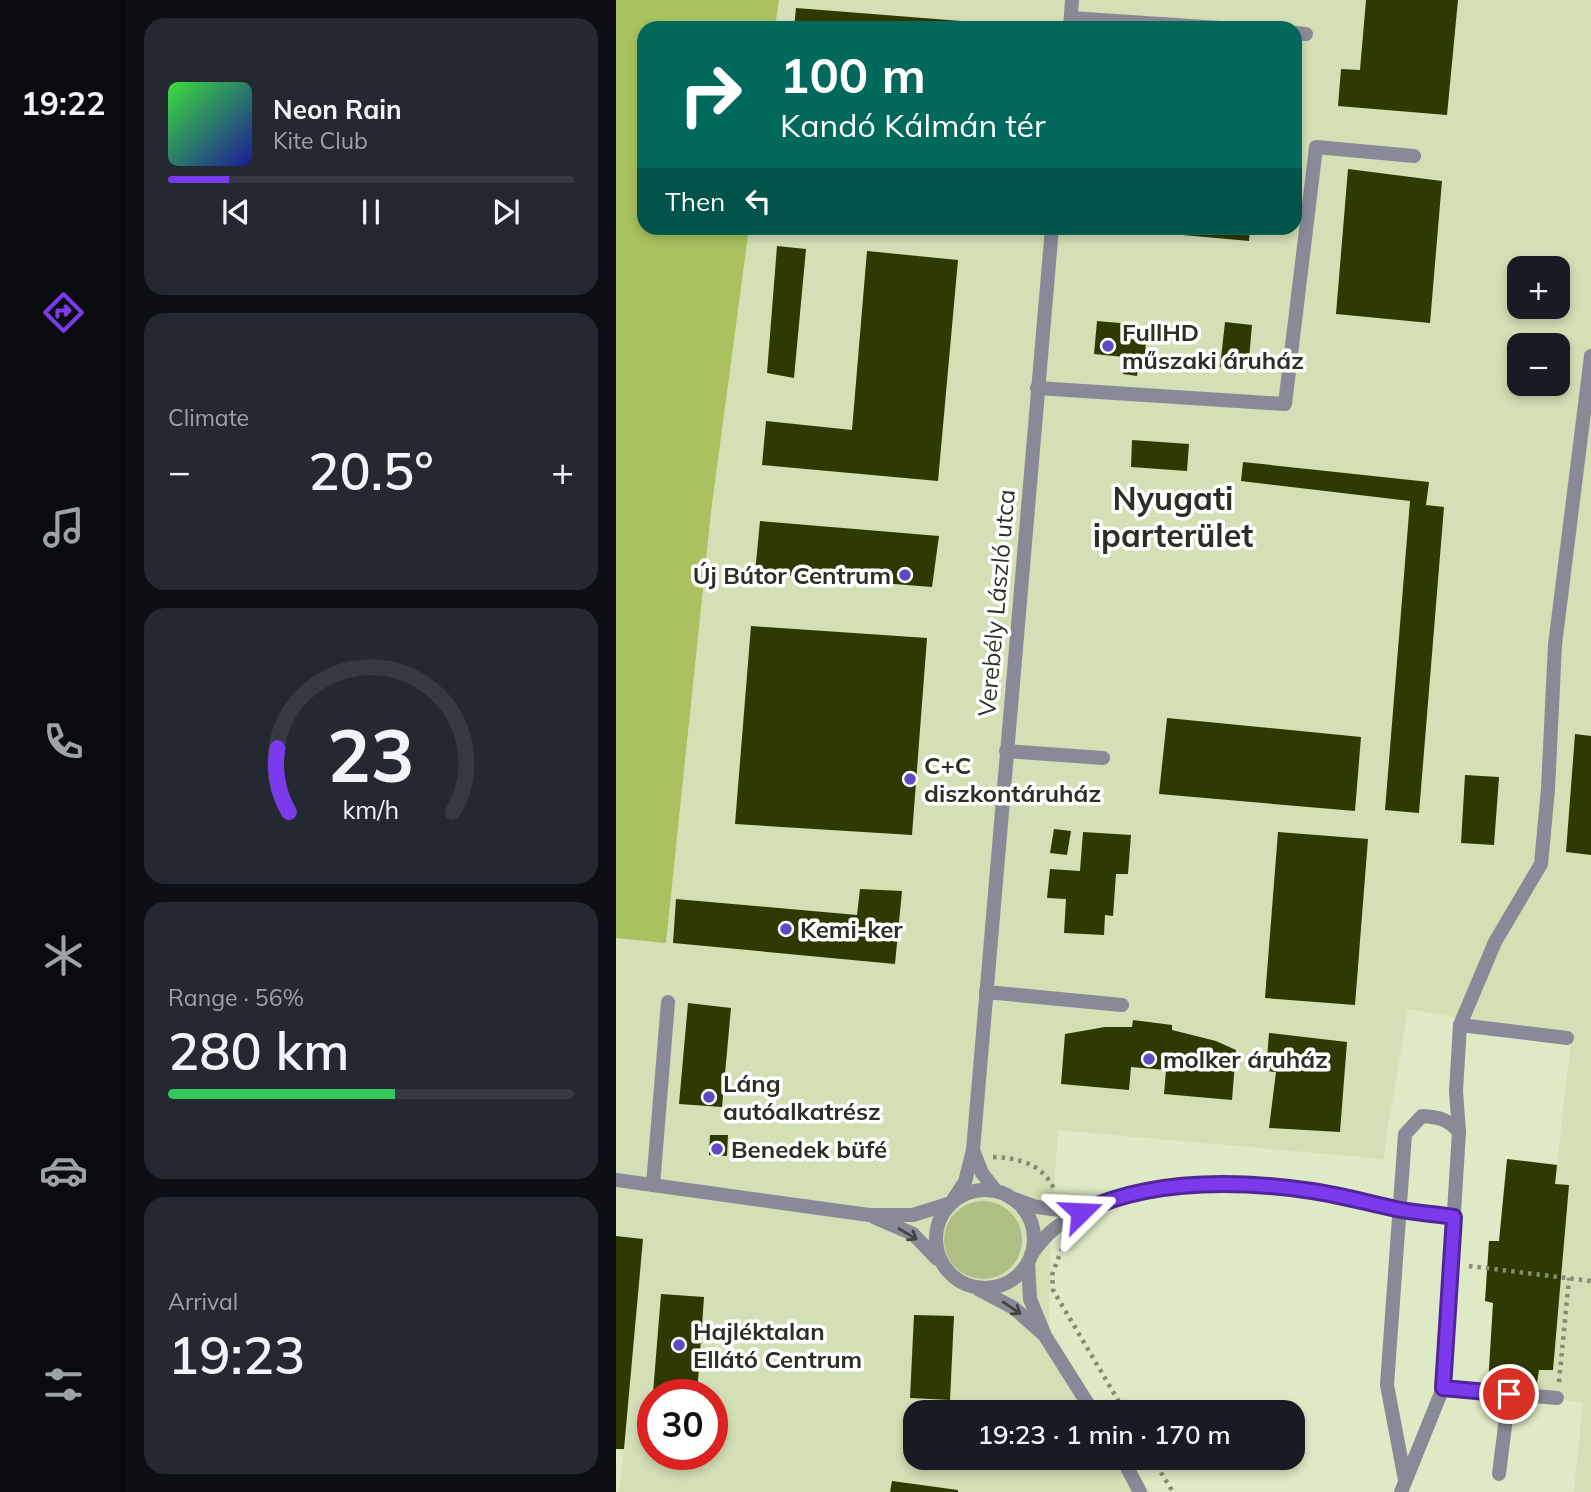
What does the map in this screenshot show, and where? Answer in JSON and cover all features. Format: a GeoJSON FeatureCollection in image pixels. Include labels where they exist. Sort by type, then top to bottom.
{"type":"FeatureCollection","features":[{"type":"Feature","properties":{"kind":"street"},"geometry":{"type":"LineString","coordinates":[[1070,21],[1072,0]]}},
{"type":"Feature","properties":{"kind":"street"},"geometry":{"type":"LineString","coordinates":[[1037,388],[1285,404],[1316,146],[1414,156]]}},
{"type":"Feature","properties":{"kind":"street","name":"Verebély László utca"},"geometry":{"type":"LineString","coordinates":[[951,1203],[965,1182],[974,1153],[1051,235]]}},
{"type":"Feature","properties":{"kind":"street"},"geometry":{"type":"LineString","coordinates":[[1403,1486],[1443,1388],[1459,1132],[1456,1091],[1460,1025],[1495,942],[1541,864],[1548,789],[1555,645],[1591,356]]}},
{"type":"Feature","properties":{"kind":"street"},"geometry":{"type":"LineString","coordinates":[[1006,751],[1103,758]]}},
{"type":"Feature","properties":{"kind":"street"},"geometry":{"type":"LineString","coordinates":[[986,992],[1122,1005]]}},
{"type":"Feature","properties":{"kind":"street"},"geometry":{"type":"LineString","coordinates":[[653,1185],[667,1002]]}},
{"type":"Feature","properties":{"kind":"street"},"geometry":{"type":"LineString","coordinates":[[1460,1025],[1567,1038]]}},
{"type":"Feature","properties":{"kind":"street"},"geometry":{"type":"LineString","coordinates":[[1403,1486],[1387,1385],[1405,1134],[1422,1116],[1438,1117],[1450,1122],[1459,1132]]}},
{"type":"Feature","properties":{"kind":"street"},"geometry":{"type":"LineString","coordinates":[[974,1153],[982,1173],[996,1191]]}},
{"type":"Feature","properties":{"kind":"street"},"geometry":{"type":"LineString","coordinates":[[616,1180],[869,1215],[913,1215],[980,1190],[996,1191],[1037,1207],[1059,1210],[1098,1204],[1159,1188],[1214,1183],[1312,1191],[1454,1217]]}},
{"type":"Feature","properties":{"kind":"street"},"geometry":{"type":"LineString","coordinates":[[616,1190],[684,1190]]}},
{"type":"Feature","properties":{"kind":"street"},"geometry":{"type":"LineString","coordinates":[[1011,1198],[1024,1209],[1031,1223],[1034,1239],[1030,1259],[1030,1299],[1045,1336],[1085,1400]]}},
{"type":"Feature","properties":{"kind":"street"},"geometry":{"type":"LineString","coordinates":[[941,1263],[935,1231],[941,1216],[951,1203]]}},
{"type":"Feature","properties":{"kind":"street"},"geometry":{"type":"LineString","coordinates":[[974,1287],[997,1287],[1012,1280],[1046,1234],[1098,1204]]}},
{"type":"Feature","properties":{"kind":"street"},"geometry":{"type":"LineString","coordinates":[[869,1215],[913,1234],[951,1275],[1014,1308],[1045,1336]]}},
{"type":"Feature","properties":{"kind":"street"},"geometry":{"type":"LineString","coordinates":[[1443,1388],[1557,1398]]}},
{"type":"Feature","properties":{"kind":"street"},"geometry":{"type":"LineString","coordinates":[[1499,1474],[1509,1394]]}},
{"type":"Feature","properties":{"kind":"street"},"geometry":{"type":"LineString","coordinates":[[1128,1470],[1140,1492]]}},
{"type":"Feature","properties":{"kind":"path"},"geometry":{"type":"LineString","coordinates":[[974,1153],[1013,1158],[1028,1163],[1050,1180],[1057,1195]]}},
{"type":"Feature","properties":{"kind":"path"},"geometry":{"type":"LineString","coordinates":[[1060,1224],[1062,1250],[1052,1275],[1053,1290],[1118,1400]]}},
{"type":"Feature","properties":{"kind":"path"},"geometry":{"type":"LineString","coordinates":[[1451,1264],[1591,1281]]}},
{"type":"Feature","properties":{"kind":"path"},"geometry":{"type":"LineString","coordinates":[[1557,1398],[1569,1278]]}},
{"type":"Feature","properties":{"kind":"path"},"geometry":{"type":"LineString","coordinates":[[1159,1470],[1173,1492]]}},
{"type":"Feature","properties":{"kind":"shaded area"},"geometry":{"type":"Polygon","coordinates":[[[779,0],[1591,0],[1591,1492],[1574,1492],[1583,1403],[1488,1385],[1493,1303],[1485,1301],[1489,1241],[1499,1241],[1507,1159],[1557,1164],[1572,1033],[1408,1009],[1384,1159],[1058,1130],[1050,1246],[1049,1327],[1094,1400],[903,1400],[903,1470],[1136,1470],[1150,1492],[619,1492],[624,1450],[616,1449],[616,938],[666,942],[711,512],[748,235],[1302,235],[1302,21],[776,21],[779,0]]]}},
{"type":"Feature","properties":{"kind":"shaded area"},"geometry":{"type":"Polygon","coordinates":[[[975,1201],[991,1201],[1005,1207],[1016,1218],[1022,1232],[1022,1248],[1016,1262],[1005,1273],[991,1279],[975,1279],[961,1273],[950,1262],[944,1248],[944,1232],[950,1218],[961,1207],[975,1201]]]}},
{"type":"Feature","properties":{"kind":"green space"},"geometry":{"type":"Polygon","coordinates":[[[616,0],[779,0],[776,21],[637,21],[637,235],[748,235],[711,512],[666,943],[616,938],[616,0]]]}},
{"type":"Feature","properties":{"kind":"building"},"geometry":{"type":"Polygon","coordinates":[[[1366,0],[1458,0],[1447,115],[1338,106],[1341,69],[1360,70],[1366,0]]]}},
{"type":"Feature","properties":{"kind":"building"},"geometry":{"type":"Polygon","coordinates":[[[796,8],[961,21],[795,21],[796,8]]]}},
{"type":"Feature","properties":{"kind":"building"},"geometry":{"type":"Polygon","coordinates":[[[1348,169],[1442,181],[1430,323],[1336,314],[1348,169]]]}},
{"type":"Feature","properties":{"kind":"building"},"geometry":{"type":"Polygon","coordinates":[[[1183,235],[1249,235],[1249,241],[1183,235]]]}},
{"type":"Feature","properties":{"kind":"building"},"geometry":{"type":"Polygon","coordinates":[[[777,246],[806,249],[794,378],[767,373],[777,246]]]}},
{"type":"Feature","properties":{"kind":"building"},"geometry":{"type":"Polygon","coordinates":[[[867,251],[958,260],[938,481],[762,465],[766,421],[852,430],[867,251]]]}},
{"type":"Feature","properties":{"kind":"building"},"geometry":{"type":"Polygon","coordinates":[[[1097,321],[1131,324],[1129,339],[1146,341],[1144,368],[1138,367],[1137,376],[1123,374],[1124,357],[1094,354],[1097,321]]]}},
{"type":"Feature","properties":{"kind":"building"},"geometry":{"type":"Polygon","coordinates":[[[1225,322],[1252,325],[1248,370],[1220,367],[1225,322]]]}},
{"type":"Feature","properties":{"kind":"building"},"geometry":{"type":"Polygon","coordinates":[[[1132,440],[1189,444],[1187,471],[1131,467],[1132,440]]]}},
{"type":"Feature","properties":{"kind":"building"},"geometry":{"type":"Polygon","coordinates":[[[1243,462],[1429,482],[1426,505],[1444,507],[1419,813],[1385,810],[1410,501],[1241,481],[1243,462]]]}},
{"type":"Feature","properties":{"kind":"building"},"geometry":{"type":"Polygon","coordinates":[[[760,521],[939,536],[932,587],[755,573],[760,521]]]}},
{"type":"Feature","properties":{"kind":"building"},"geometry":{"type":"Polygon","coordinates":[[[751,626],[927,638],[912,835],[735,824],[751,626]]]}},
{"type":"Feature","properties":{"kind":"building"},"geometry":{"type":"Polygon","coordinates":[[[1167,718],[1361,737],[1355,811],[1159,794],[1167,718]]]}},
{"type":"Feature","properties":{"kind":"building"},"geometry":{"type":"Polygon","coordinates":[[[1575,734],[1591,736],[1591,855],[1566,852],[1575,734]]]}},
{"type":"Feature","properties":{"kind":"building"},"geometry":{"type":"Polygon","coordinates":[[[1465,775],[1499,777],[1494,845],[1461,843],[1465,775]]]}},
{"type":"Feature","properties":{"kind":"building"},"geometry":{"type":"Polygon","coordinates":[[[1054,829],[1071,831],[1067,855],[1050,853],[1054,829]]]}},
{"type":"Feature","properties":{"kind":"building"},"geometry":{"type":"Polygon","coordinates":[[[1083,832],[1131,835],[1128,874],[1116,874],[1113,916],[1105,915],[1104,935],[1064,933],[1066,899],[1047,898],[1050,869],[1080,871],[1083,832]]]}},
{"type":"Feature","properties":{"kind":"building"},"geometry":{"type":"Polygon","coordinates":[[[1278,832],[1368,839],[1355,1005],[1265,998],[1278,832]]]}},
{"type":"Feature","properties":{"kind":"building","name":"Kemi-ker"},"geometry":{"type":"Polygon","coordinates":[[[860,889],[902,891],[895,964],[673,943],[676,899],[857,915],[860,889]]]}},
{"type":"Feature","properties":{"kind":"building"},"geometry":{"type":"Polygon","coordinates":[[[688,1003],[731,1008],[722,1107],[679,1104],[688,1003]]]}},
{"type":"Feature","properties":{"kind":"building","name":"molker áruház"},"geometry":{"type":"Polygon","coordinates":[[[1133,1020],[1172,1025],[1172,1030],[1216,1041],[1236,1050],[1232,1100],[1164,1094],[1166,1070],[1131,1067],[1129,1090],[1061,1084],[1065,1034],[1105,1027],[1132,1027],[1133,1020]]]}},
{"type":"Feature","properties":{"kind":"building"},"geometry":{"type":"Polygon","coordinates":[[[1269,1033],[1347,1042],[1340,1132],[1269,1128],[1276,1072],[1266,1071],[1269,1033]]]}},
{"type":"Feature","properties":{"kind":"building"},"geometry":{"type":"Polygon","coordinates":[[[710,1135],[728,1135],[727,1156],[709,1155],[710,1135]]]}},
{"type":"Feature","properties":{"kind":"building"},"geometry":{"type":"Polygon","coordinates":[[[1507,1159],[1557,1165],[1555,1184],[1569,1185],[1553,1370],[1539,1370],[1536,1390],[1488,1385],[1493,1303],[1485,1301],[1489,1241],[1499,1241],[1507,1159]]]}},
{"type":"Feature","properties":{"kind":"building"},"geometry":{"type":"Polygon","coordinates":[[[616,1236],[643,1239],[624,1449],[616,1449],[616,1236]]]}},
{"type":"Feature","properties":{"kind":"building","name":"Hajléktalan Ellátó Centrum"},"geometry":{"type":"Polygon","coordinates":[[[661,1294],[704,1297],[698,1379],[654,1379],[661,1294]]]}},
{"type":"Feature","properties":{"kind":"building"},"geometry":{"type":"Polygon","coordinates":[[[914,1315],[954,1316],[950,1400],[910,1398],[914,1315]]]}},
{"type":"Feature","properties":{"kind":"building"},"geometry":{"type":"Polygon","coordinates":[[[892,1481],[958,1490],[958,1492],[890,1492],[892,1481]]]}},
{"type":"Feature","properties":{"kind":"place","name":"FullHD műszaki áruház"},"geometry":{"type":"Point","coordinates":[1108,346]}},
{"type":"Feature","properties":{"kind":"place","name":"Új Bútor Centrum"},"geometry":{"type":"Point","coordinates":[905,575]}},
{"type":"Feature","properties":{"kind":"place","name":"C+C diszkontáruház"},"geometry":{"type":"Point","coordinates":[910,779]}},
{"type":"Feature","properties":{"kind":"place","name":"Kemi-ker"},"geometry":{"type":"Point","coordinates":[786,929]}},
{"type":"Feature","properties":{"kind":"place","name":"molker áruház"},"geometry":{"type":"Point","coordinates":[1149,1059]}},
{"type":"Feature","properties":{"kind":"place","name":"Láng autóalkatrész"},"geometry":{"type":"Point","coordinates":[709,1097]}},
{"type":"Feature","properties":{"kind":"place","name":"Benedek büfé"},"geometry":{"type":"Point","coordinates":[717,1149]}},
{"type":"Feature","properties":{"kind":"place","name":"Hajléktalan Ellátó Centrum"},"geometry":{"type":"Point","coordinates":[679,1345]}},
{"type":"Feature","properties":{"kind":"district","name":"Nyugati iparterület"},"geometry":{"type":"Point","coordinates":[1173,516]}},
{"type":"Feature","properties":{"kind":"route"},"geometry":{"type":"LineString","coordinates":[[1081,1212],[1098,1204],[1159,1188],[1214,1183],[1312,1191],[1454,1217],[1443,1388],[1509,1394]]}}]}
